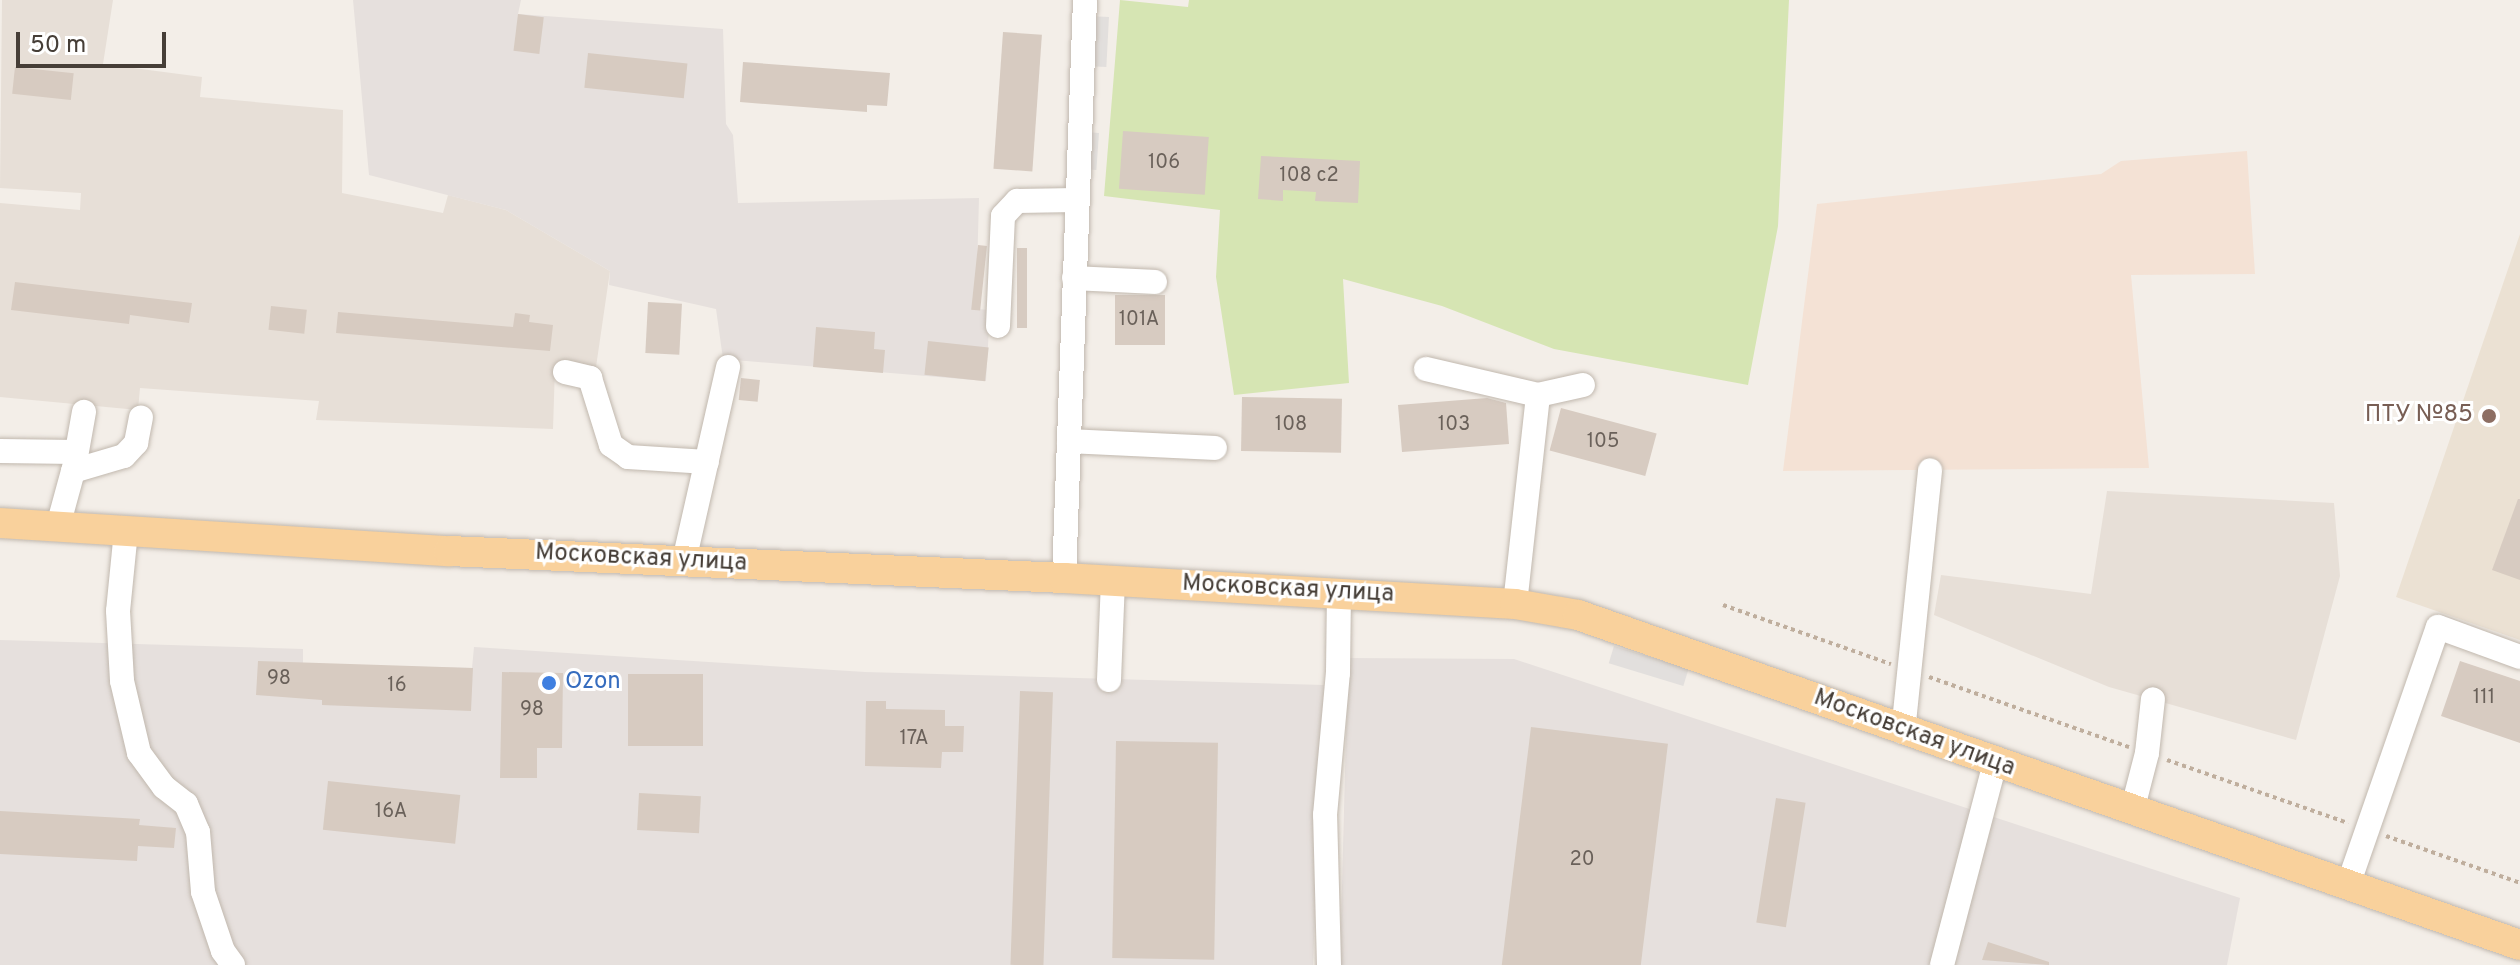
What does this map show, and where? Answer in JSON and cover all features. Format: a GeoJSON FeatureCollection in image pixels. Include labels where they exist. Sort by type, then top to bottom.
{"type":"FeatureCollection","features":[{"type":"Feature","properties":{"kind":"main road","name":"Московская улица"},"geometry":{"type":"LineString","coordinates":[[0,523],[684,561],[1113,580],[1515,604],[1578,615],[1903,732],[2520,945]]}},
{"type":"Feature","properties":{"kind":"street"},"geometry":{"type":"LineString","coordinates":[[1064,578],[1085,0]]}},
{"type":"Feature","properties":{"kind":"street"},"geometry":{"type":"LineString","coordinates":[[998,326],[1003,216],[1017,201],[1076,200]]}},
{"type":"Feature","properties":{"kind":"street"},"geometry":{"type":"LineString","coordinates":[[1074,278],[1155,282]]}},
{"type":"Feature","properties":{"kind":"street"},"geometry":{"type":"LineString","coordinates":[[684,561],[728,367]]}},
{"type":"Feature","properties":{"kind":"street"},"geometry":{"type":"LineString","coordinates":[[1426,369],[1538,395],[1583,385]]}},
{"type":"Feature","properties":{"kind":"street"},"geometry":{"type":"LineString","coordinates":[[565,372],[590,378],[611,445],[628,457],[707,462]]}},
{"type":"Feature","properties":{"kind":"street"},"geometry":{"type":"LineString","coordinates":[[1515,604],[1538,395]]}},
{"type":"Feature","properties":{"kind":"street"},"geometry":{"type":"LineString","coordinates":[[58,526],[84,412]]}},
{"type":"Feature","properties":{"kind":"street"},"geometry":{"type":"LineString","coordinates":[[0,451],[75,461],[124,456],[136,443],[141,417]]}},
{"type":"Feature","properties":{"kind":"street"},"geometry":{"type":"LineString","coordinates":[[1069,441],[1215,448]]}},
{"type":"Feature","properties":{"kind":"street"},"geometry":{"type":"LineString","coordinates":[[1903,732],[1930,470]]}},
{"type":"Feature","properties":{"kind":"street"},"geometry":{"type":"LineString","coordinates":[[126,531],[118,611],[122,681],[139,753],[164,787],[186,804],[198,832],[203,892],[223,951],[233,965]]}},
{"type":"Feature","properties":{"kind":"street"},"geometry":{"type":"LineString","coordinates":[[1109,680],[1113,580]]}},
{"type":"Feature","properties":{"kind":"street"},"geometry":{"type":"LineString","coordinates":[[1329,965],[1325,815],[1339,593]]}},
{"type":"Feature","properties":{"kind":"street"},"geometry":{"type":"LineString","coordinates":[[2348,885],[2438,627],[2520,657]]}},
{"type":"Feature","properties":{"kind":"street"},"geometry":{"type":"LineString","coordinates":[[2132,811],[2147,753],[2153,699]]}},
{"type":"Feature","properties":{"kind":"street"},"geometry":{"type":"LineString","coordinates":[[1942,965],[1995,763]]}},
{"type":"Feature","properties":{"kind":"path"},"geometry":{"type":"LineString","coordinates":[[1723,605],[2520,883]]}},
{"type":"Feature","properties":{"kind":"shaded area"},"geometry":{"type":"Polygon","coordinates":[[[2,0],[113,0],[103,64],[202,77],[200,97],[343,110],[342,193],[443,213],[448,195],[506,210],[610,271],[596,367],[555,367],[553,429],[316,420],[319,401],[140,388],[138,410],[0,397],[0,203],[80,210],[81,193],[0,188],[2,0]]]}},
{"type":"Feature","properties":{"kind":"shaded area"},"geometry":{"type":"Polygon","coordinates":[[[353,0],[521,0],[518,14],[723,29],[726,124],[733,135],[738,203],[979,198],[976,309],[990,310],[986,381],[723,359],[716,309],[609,285],[610,271],[506,210],[369,175],[353,0]]]}},
{"type":"Feature","properties":{"kind":"shaded area"},"geometry":{"type":"Polygon","coordinates":[[[1088,16],[1109,17],[1106,67],[1085,66],[1088,16]]]}},
{"type":"Feature","properties":{"kind":"shaded area"},"geometry":{"type":"Polygon","coordinates":[[[1084,132],[1099,133],[1096,170],[1081,169],[1084,132]]]}},
{"type":"Feature","properties":{"kind":"shaded area"},"geometry":{"type":"Polygon","coordinates":[[[2247,151],[2255,274],[2131,275],[2149,468],[1783,471],[1817,204],[2101,174],[2121,161],[2247,151]]]}},
{"type":"Feature","properties":{"kind":"shaded area","name":"ПТУ №85"},"geometry":{"type":"Polygon","coordinates":[[[2520,234],[2520,640],[2396,597],[2520,234]]]}},
{"type":"Feature","properties":{"kind":"shaded area"},"geometry":{"type":"Polygon","coordinates":[[[2107,491],[2334,503],[2340,576],[2296,740],[2109,687],[1934,615],[1941,575],[2091,594],[2107,491]]]}},
{"type":"Feature","properties":{"kind":"shaded area"},"geometry":{"type":"Polygon","coordinates":[[[0,640],[303,649],[303,664],[472,668],[474,647],[865,672],[1324,685],[1313,965],[0,965],[0,640]]]}},
{"type":"Feature","properties":{"kind":"shaded area"},"geometry":{"type":"Polygon","coordinates":[[[1614,646],[1689,669],[1683,686],[1609,663],[1614,646]]]}},
{"type":"Feature","properties":{"kind":"shaded area"},"geometry":{"type":"Polygon","coordinates":[[[1348,658],[1514,659],[2240,898],[2227,965],[1340,965],[1348,658]]]}},
{"type":"Feature","properties":{"kind":"green space"},"geometry":{"type":"Polygon","coordinates":[[[1120,0],[1188,7],[1189,0],[1789,0],[1778,226],[1748,385],[1554,349],[1442,306],[1343,279],[1349,383],[1234,395],[1216,277],[1220,210],[1104,196],[1120,0]]]}},
{"type":"Feature","properties":{"kind":"building"},"geometry":{"type":"Polygon","coordinates":[[[518,14],[544,17],[539,54],[513,51],[518,14]]]}},
{"type":"Feature","properties":{"kind":"building"},"geometry":{"type":"Polygon","coordinates":[[[1003,32],[1042,35],[1032,171],[993,169],[1003,32]]]}},
{"type":"Feature","properties":{"kind":"building"},"geometry":{"type":"Polygon","coordinates":[[[588,53],[687,63],[684,98],[584,88],[588,53]]]}},
{"type":"Feature","properties":{"kind":"building"},"geometry":{"type":"Polygon","coordinates":[[[743,62],[890,73],[887,106],[867,105],[867,112],[740,102],[743,62]]]}},
{"type":"Feature","properties":{"kind":"building"},"geometry":{"type":"Polygon","coordinates":[[[15,67],[74,73],[71,100],[12,94],[15,67]]]}},
{"type":"Feature","properties":{"kind":"building"},"geometry":{"type":"Polygon","coordinates":[[[1123,131],[1209,137],[1205,195],[1119,189],[1123,131]]]}},
{"type":"Feature","properties":{"kind":"building"},"geometry":{"type":"Polygon","coordinates":[[[1261,156],[1360,161],[1358,203],[1315,201],[1316,192],[1283,190],[1283,201],[1258,199],[1261,156]]]}},
{"type":"Feature","properties":{"kind":"building"},"geometry":{"type":"Polygon","coordinates":[[[978,245],[987,246],[980,311],[971,310],[978,245]]]}},
{"type":"Feature","properties":{"kind":"building"},"geometry":{"type":"Polygon","coordinates":[[[1017,248],[1027,248],[1027,328],[1017,328],[1017,248]]]}},
{"type":"Feature","properties":{"kind":"building"},"geometry":{"type":"Polygon","coordinates":[[[15,282],[192,303],[189,323],[130,315],[129,324],[11,310],[15,282]]]}},
{"type":"Feature","properties":{"kind":"building"},"geometry":{"type":"Polygon","coordinates":[[[1115,295],[1165,295],[1165,345],[1115,345],[1115,295]]]}},
{"type":"Feature","properties":{"kind":"building"},"geometry":{"type":"Polygon","coordinates":[[[648,302],[682,304],[679,355],[645,353],[648,302]]]}},
{"type":"Feature","properties":{"kind":"building"},"geometry":{"type":"Polygon","coordinates":[[[271,306],[307,310],[304,334],[268,330],[271,306]]]}},
{"type":"Feature","properties":{"kind":"building"},"geometry":{"type":"Polygon","coordinates":[[[338,312],[513,327],[515,313],[530,315],[529,322],[553,325],[550,351],[336,333],[338,312]]]}},
{"type":"Feature","properties":{"kind":"building"},"geometry":{"type":"Polygon","coordinates":[[[816,327],[875,332],[874,349],[885,350],[883,373],[813,367],[816,327]]]}},
{"type":"Feature","properties":{"kind":"building"},"geometry":{"type":"Polygon","coordinates":[[[928,341],[989,347],[985,381],[924,375],[928,341]]]}},
{"type":"Feature","properties":{"kind":"building"},"geometry":{"type":"Polygon","coordinates":[[[741,378],[760,380],[758,402],[739,400],[741,378]]]}},
{"type":"Feature","properties":{"kind":"building"},"geometry":{"type":"Polygon","coordinates":[[[1242,397],[1342,399],[1341,453],[1241,451],[1242,397]]]}},
{"type":"Feature","properties":{"kind":"building"},"geometry":{"type":"Polygon","coordinates":[[[1487,398],[1506,403],[1509,444],[1402,452],[1398,405],[1487,398]]]}},
{"type":"Feature","properties":{"kind":"building"},"geometry":{"type":"Polygon","coordinates":[[[1561,408],[1657,434],[1645,476],[1550,451],[1561,408]]]}},
{"type":"Feature","properties":{"kind":"building"},"geometry":{"type":"Polygon","coordinates":[[[2520,499],[2520,580],[2492,570],[2520,499]]]}},
{"type":"Feature","properties":{"kind":"building"},"geometry":{"type":"Polygon","coordinates":[[[258,661],[473,668],[471,711],[322,705],[322,700],[256,695],[258,661]]]}},
{"type":"Feature","properties":{"kind":"building"},"geometry":{"type":"Polygon","coordinates":[[[2460,661],[2520,681],[2520,743],[2441,716],[2460,661]]]}},
{"type":"Feature","properties":{"kind":"building"},"geometry":{"type":"Polygon","coordinates":[[[502,672],[563,673],[562,748],[537,748],[537,778],[500,778],[502,672]]]}},
{"type":"Feature","properties":{"kind":"building"},"geometry":{"type":"Polygon","coordinates":[[[628,674],[703,674],[703,746],[628,746],[628,674]]]}},
{"type":"Feature","properties":{"kind":"building"},"geometry":{"type":"Polygon","coordinates":[[[1020,691],[1053,692],[1043,965],[1010,965],[1020,691]]]}},
{"type":"Feature","properties":{"kind":"building"},"geometry":{"type":"Polygon","coordinates":[[[866,701],[886,701],[886,709],[945,710],[945,726],[964,726],[963,752],[942,752],[941,768],[865,766],[866,701]]]}},
{"type":"Feature","properties":{"kind":"building"},"geometry":{"type":"Polygon","coordinates":[[[1531,727],[1668,744],[1641,965],[1502,965],[1531,727]]]}},
{"type":"Feature","properties":{"kind":"building"},"geometry":{"type":"Polygon","coordinates":[[[1116,741],[1218,743],[1214,960],[1112,958],[1116,741]]]}},
{"type":"Feature","properties":{"kind":"building"},"geometry":{"type":"Polygon","coordinates":[[[328,781],[460,795],[455,844],[323,830],[328,781]]]}},
{"type":"Feature","properties":{"kind":"building"},"geometry":{"type":"Polygon","coordinates":[[[639,793],[701,796],[699,833],[637,830],[639,793]]]}},
{"type":"Feature","properties":{"kind":"building"},"geometry":{"type":"Polygon","coordinates":[[[1776,798],[1806,803],[1786,927],[1756,922],[1776,798]]]}},
{"type":"Feature","properties":{"kind":"building"},"geometry":{"type":"Polygon","coordinates":[[[0,811],[140,819],[139,825],[176,828],[174,848],[138,846],[137,861],[0,854],[0,811]]]}},
{"type":"Feature","properties":{"kind":"building"},"geometry":{"type":"Polygon","coordinates":[[[1988,942],[2049,962],[2049,965],[1982,960],[1988,942]]]}},
{"type":"Feature","properties":{"kind":"place","name":"ПТУ №85"},"geometry":{"type":"Point","coordinates":[2489,416]}},
{"type":"Feature","properties":{"kind":"place","name":"Ozon"},"geometry":{"type":"Point","coordinates":[549,683]}}]}
